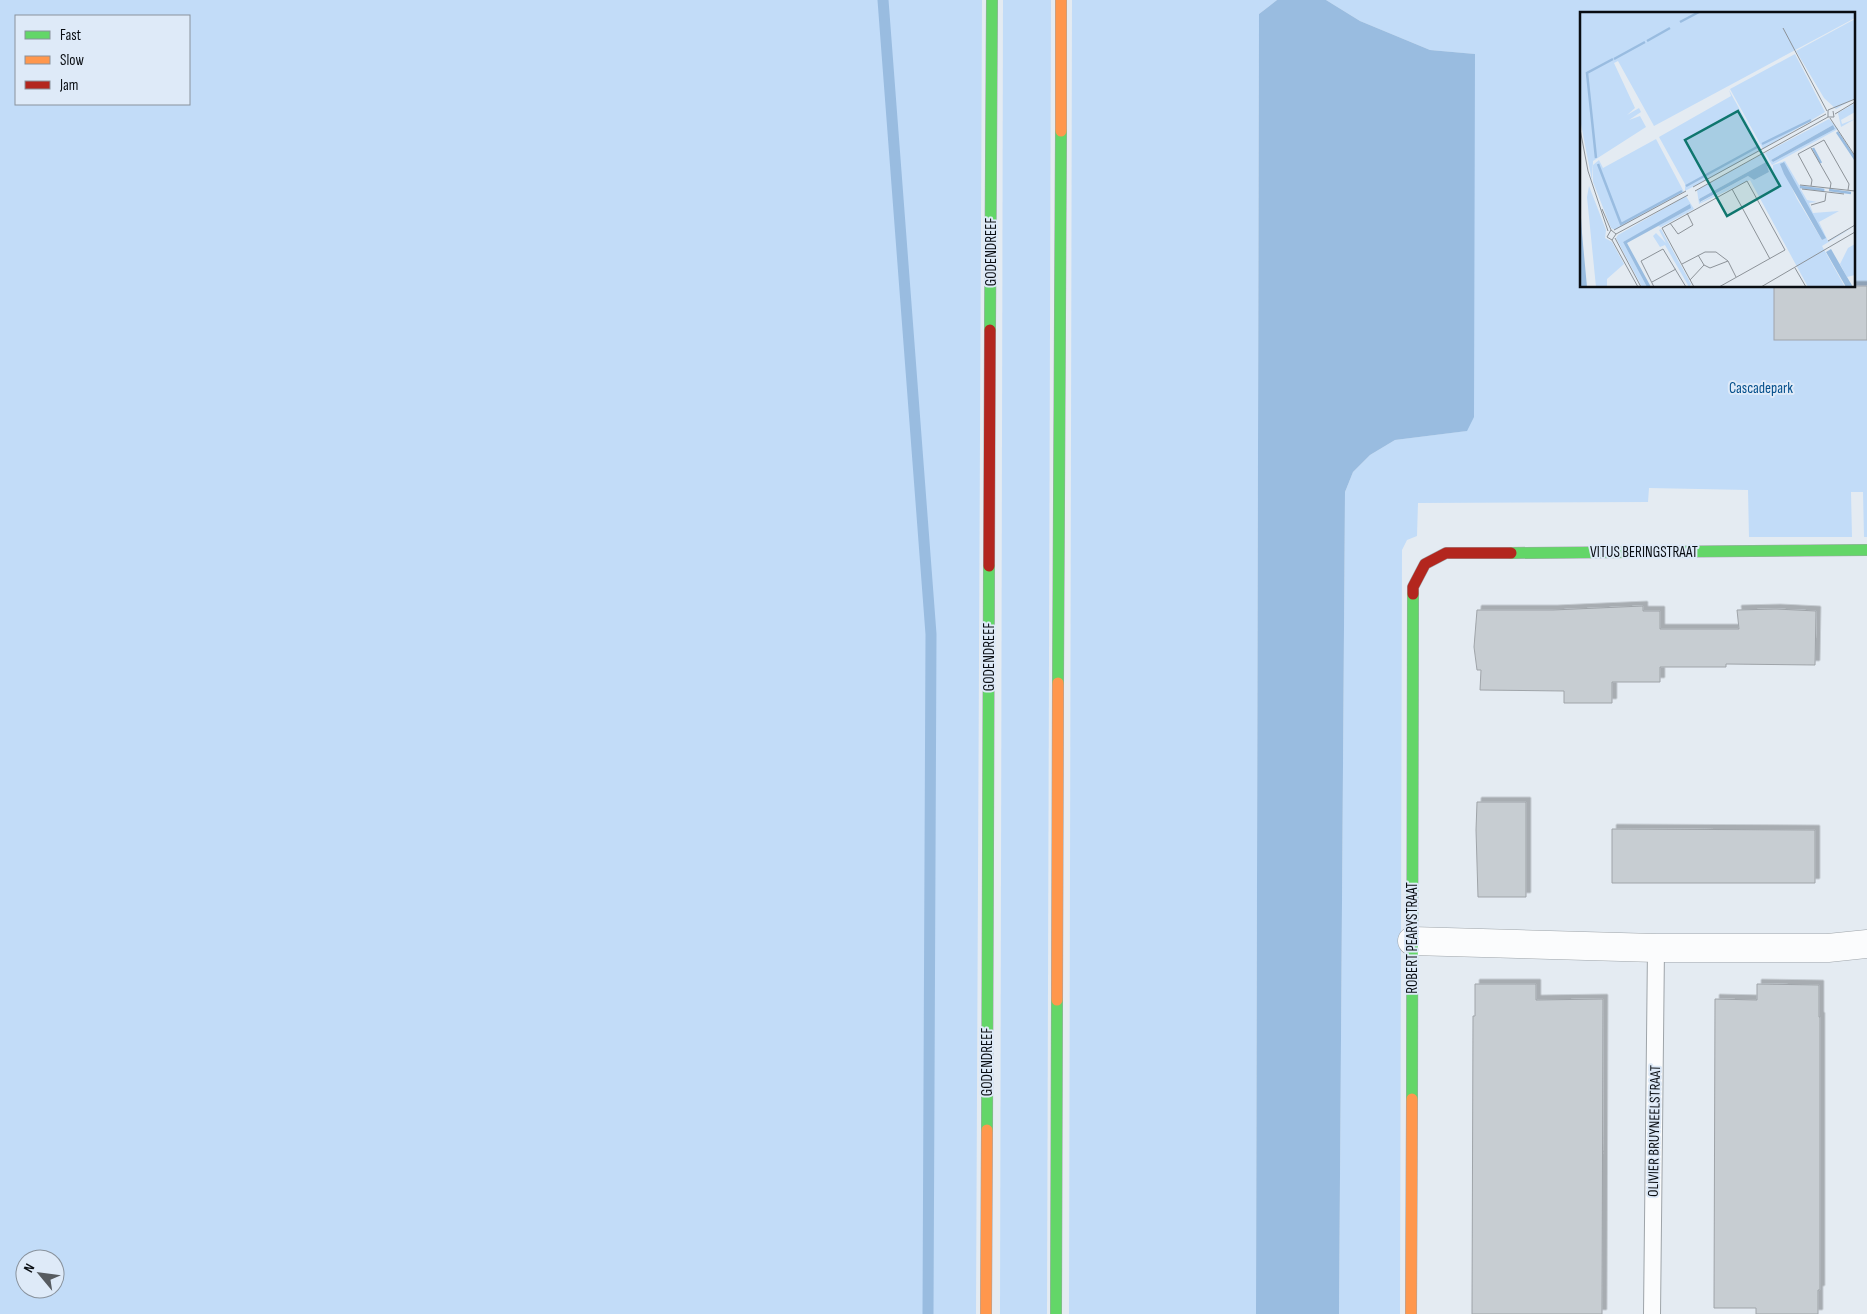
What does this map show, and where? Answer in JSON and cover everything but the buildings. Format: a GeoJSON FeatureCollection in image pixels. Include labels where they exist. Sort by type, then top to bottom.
{"type":"FeatureCollection","features":[{"type":"Feature","properties":{"kind":"main road","name":"GODENDREEF"},"geometry":{"type":"LineString","coordinates":[[986,1314],[992,0]]}},
{"type":"Feature","properties":{"kind":"main road"},"geometry":{"type":"LineString","coordinates":[[1056,1314],[1060,0]]}},
{"type":"Feature","properties":{"kind":"main road","name":"VITUS BERINGSTRAAT"},"geometry":{"type":"LineString","coordinates":[[1425,564],[1446,553],[1867,550]]}},
{"type":"Feature","properties":{"kind":"main road","name":"ROBERT PEARYSTRAAT"},"geometry":{"type":"LineString","coordinates":[[1411,1314],[1413,587],[1425,564]]}},
{"type":"Feature","properties":{"kind":"street"},"geometry":{"type":"LineString","coordinates":[[1412,940],[1656,948],[1828,948],[1867,944]]}},
{"type":"Feature","properties":{"kind":"lane","name":"OLIVIER BRUYNEELSTRAAT"},"geometry":{"type":"LineString","coordinates":[[1652,1314],[1656,948]]}},
{"type":"Feature","properties":{"kind":"green space"},"geometry":{"type":"Polygon","coordinates":[[[0,0],[982,0],[976,1314],[0,1314],[0,0]]]}},
{"type":"Feature","properties":{"kind":"green space"},"geometry":{"type":"Polygon","coordinates":[[[1003,0],[1051,0],[1047,1314],[1000,1314],[1003,0]]]}},
{"type":"Feature","properties":{"kind":"green space"},"geometry":{"type":"Polygon","coordinates":[[[1072,0],[1277,0],[1259,14],[1256,1314],[1069,1314],[1072,0]]]}},
{"type":"Feature","properties":{"kind":"green space","name":"Cascadepark"},"geometry":{"type":"Polygon","coordinates":[[[1326,0],[1867,0],[1867,537],[1864,537],[1863,492],[1851,492],[1852,537],[1749,537],[1748,490],[1649,488],[1648,502],[1418,503],[1417,536],[1407,540],[1402,550],[1400,1314],[1339,1314],[1345,492],[1353,472],[1370,455],[1395,440],[1466,431],[1474,54],[1430,50],[1360,21],[1326,0]]]}},
{"type":"Feature","properties":{"kind":"shaded area"},"geometry":{"type":"Polygon","coordinates":[[[1277,0],[1326,0],[1360,21],[1430,50],[1475,54],[1474,417],[1467,431],[1395,440],[1370,455],[1353,472],[1345,492],[1339,1314],[1256,1314],[1259,14],[1277,0]]]}},
{"type":"Feature","properties":{"kind":"waterway"},"geometry":{"type":"LineString","coordinates":[[883,0],[931,634],[928,1314]]}},
{"type":"Feature","properties":{"kind":"traffic: fast"},"geometry":{"type":"LineString","coordinates":[[990,330],[992,0]]}},
{"type":"Feature","properties":{"kind":"traffic: fast"},"geometry":{"type":"LineString","coordinates":[[1058,683],[1061,131]]}},
{"type":"Feature","properties":{"kind":"traffic: fast"},"geometry":{"type":"LineString","coordinates":[[1511,553],[1867,550]]}},
{"type":"Feature","properties":{"kind":"traffic: fast"},"geometry":{"type":"LineString","coordinates":[[987,1130],[989,566]]}},
{"type":"Feature","properties":{"kind":"traffic: fast"},"geometry":{"type":"LineString","coordinates":[[1412,1099],[1413,594]]}},
{"type":"Feature","properties":{"kind":"traffic: fast"},"geometry":{"type":"LineString","coordinates":[[1056,1314],[1057,1000]]}},
{"type":"Feature","properties":{"kind":"traffic: slow"},"geometry":{"type":"LineString","coordinates":[[1061,0],[1061,131]]}},
{"type":"Feature","properties":{"kind":"traffic: slow"},"geometry":{"type":"LineString","coordinates":[[1057,1000],[1058,683]]}},
{"type":"Feature","properties":{"kind":"traffic: slow"},"geometry":{"type":"LineString","coordinates":[[1411,1314],[1412,1099]]}},
{"type":"Feature","properties":{"kind":"traffic: slow"},"geometry":{"type":"LineString","coordinates":[[986,1314],[987,1130]]}},
{"type":"Feature","properties":{"kind":"traffic: jam"},"geometry":{"type":"LineString","coordinates":[[989,566],[990,330]]}},
{"type":"Feature","properties":{"kind":"traffic: jam"},"geometry":{"type":"LineString","coordinates":[[1413,594],[1413,587],[1425,564],[1446,553],[1511,553]]}}]}
